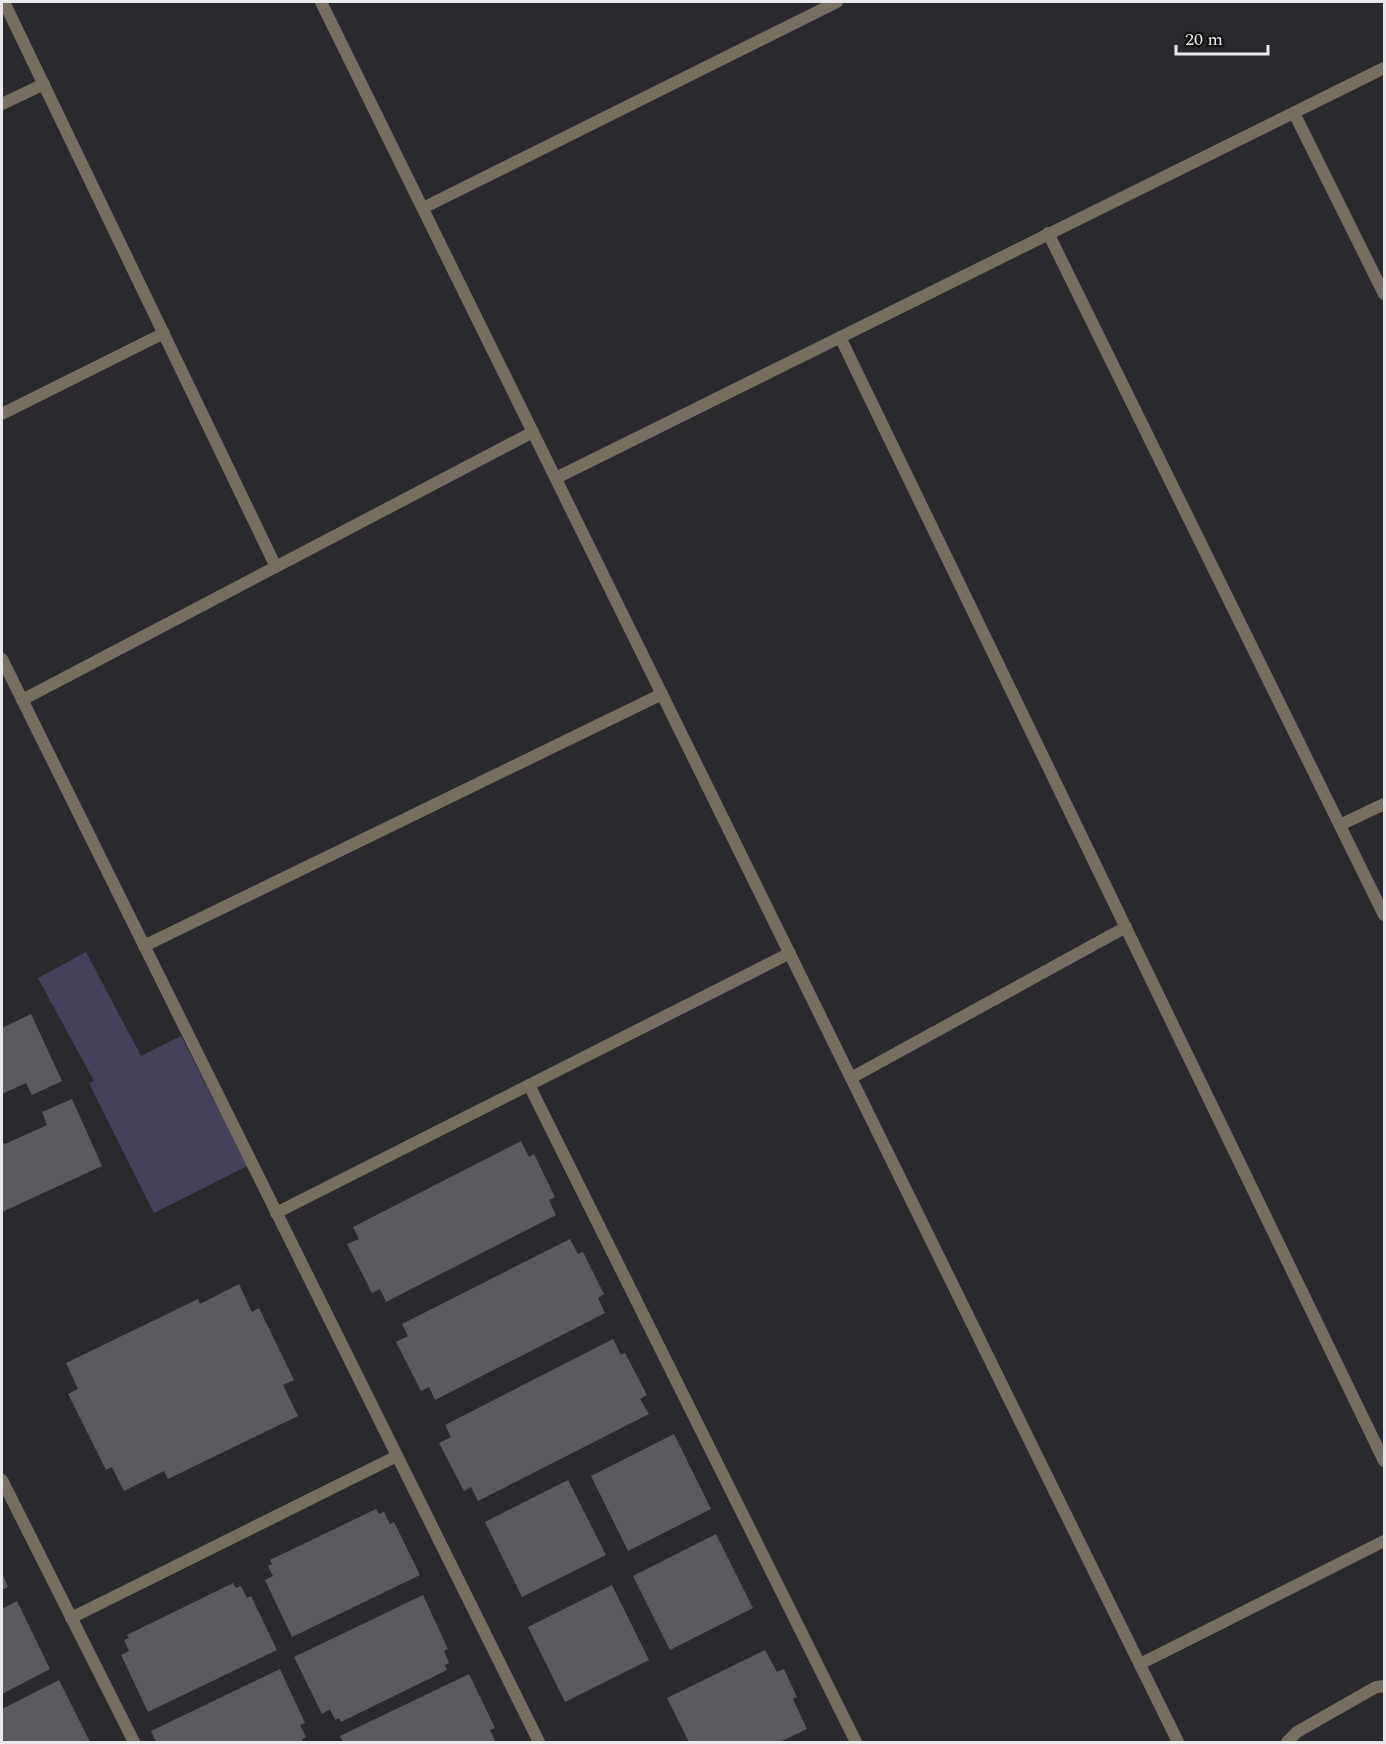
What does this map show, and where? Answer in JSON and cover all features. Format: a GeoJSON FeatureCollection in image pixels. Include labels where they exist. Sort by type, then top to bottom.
{"type":"FeatureCollection","features":[{"type":"Feature","properties":{"kind":"street"},"geometry":{"type":"LineString","coordinates":[[4,2],[276,567]]}},
{"type":"Feature","properties":{"kind":"street"},"geometry":{"type":"LineString","coordinates":[[321,2],[1178,1743]]}},
{"type":"Feature","properties":{"kind":"street"},"geometry":{"type":"LineString","coordinates":[[423,208],[837,2]]}},
{"type":"Feature","properties":{"kind":"street"},"geometry":{"type":"LineString","coordinates":[[556,478],[1384,68]]}},
{"type":"Feature","properties":{"kind":"street"},"geometry":{"type":"LineString","coordinates":[[2,104],[44,84]]}},
{"type":"Feature","properties":{"kind":"street"},"geometry":{"type":"LineString","coordinates":[[1294,113],[1384,294]]}},
{"type":"Feature","properties":{"kind":"street"},"geometry":{"type":"LineString","coordinates":[[1048,234],[1384,915]]}},
{"type":"Feature","properties":{"kind":"street"},"geometry":{"type":"LineString","coordinates":[[2,414],[164,333]]}},
{"type":"Feature","properties":{"kind":"street"},"geometry":{"type":"LineString","coordinates":[[840,337],[1384,1461]]}},
{"type":"Feature","properties":{"kind":"street"},"geometry":{"type":"LineString","coordinates":[[21,700],[533,432]]}},
{"type":"Feature","properties":{"kind":"street"},"geometry":{"type":"LineString","coordinates":[[2,659],[539,1743]]}},
{"type":"Feature","properties":{"kind":"street"},"geometry":{"type":"LineString","coordinates":[[144,946],[662,694]]}},
{"type":"Feature","properties":{"kind":"street"},"geometry":{"type":"LineString","coordinates":[[1340,825],[1384,804]]}},
{"type":"Feature","properties":{"kind":"street"},"geometry":{"type":"LineString","coordinates":[[851,1078],[1126,927]]}},
{"type":"Feature","properties":{"kind":"street"},"geometry":{"type":"LineString","coordinates":[[276,1213],[790,954]]}},
{"type":"Feature","properties":{"kind":"street"},"geometry":{"type":"LineString","coordinates":[[529,1085],[856,1743]]}},
{"type":"Feature","properties":{"kind":"street"},"geometry":{"type":"LineString","coordinates":[[71,1617],[397,1456]]}},
{"type":"Feature","properties":{"kind":"street"},"geometry":{"type":"LineString","coordinates":[[2,1480],[134,1743]]}},
{"type":"Feature","properties":{"kind":"street"},"geometry":{"type":"LineString","coordinates":[[1140,1664],[1384,1541]]}},
{"type":"Feature","properties":{"kind":"street"},"geometry":{"type":"LineString","coordinates":[[1287,1743],[1297,1732],[1376,1687],[1384,1686]]}},
{"type":"Feature","properties":{"kind":"shaded area"},"geometry":{"type":"Polygon","coordinates":[[[86,952],[141,1056],[181,1036],[247,1166],[154,1213],[89,1083],[94,1081],[38,978],[86,952]]]}},
{"type":"Feature","properties":{"kind":"building"},"geometry":{"type":"Polygon","coordinates":[[[31,1014],[62,1081],[32,1095],[26,1083],[2,1094],[2,1028],[31,1014]]]}},
{"type":"Feature","properties":{"kind":"building"},"geometry":{"type":"Polygon","coordinates":[[[72,1099],[102,1166],[2,1212],[2,1142],[5,1144],[47,1125],[42,1112],[72,1099]]]}},
{"type":"Feature","properties":{"kind":"building"},"geometry":{"type":"Polygon","coordinates":[[[521,1141],[529,1157],[534,1154],[555,1197],[549,1200],[556,1215],[386,1302],[380,1289],[372,1293],[347,1244],[359,1239],[353,1227],[521,1141]]]}},
{"type":"Feature","properties":{"kind":"building"},"geometry":{"type":"Polygon","coordinates":[[[570,1239],[578,1254],[583,1252],[604,1294],[598,1298],[605,1313],[435,1400],[429,1387],[421,1391],[396,1342],[408,1336],[402,1324],[570,1239]]]}},
{"type":"Feature","properties":{"kind":"building"},"geometry":{"type":"Polygon","coordinates":[[[239,1284],[252,1312],[259,1308],[294,1380],[283,1385],[298,1416],[168,1479],[164,1471],[124,1491],[112,1467],[106,1470],[68,1394],[78,1389],[66,1363],[198,1299],[200,1304],[239,1284]]]}},
{"type":"Feature","properties":{"kind":"building"},"geometry":{"type":"Polygon","coordinates":[[[613,1339],[621,1355],[625,1353],[647,1395],[640,1399],[649,1414],[478,1501],[471,1487],[464,1491],[439,1443],[451,1437],[445,1425],[613,1339]]]}},
{"type":"Feature","properties":{"kind":"building"},"geometry":{"type":"Polygon","coordinates":[[[674,1434],[711,1509],[628,1551],[591,1476],[674,1434]]]}},
{"type":"Feature","properties":{"kind":"building"},"geometry":{"type":"Polygon","coordinates":[[[568,1480],[606,1555],[522,1597],[485,1522],[568,1480]]]}},
{"type":"Feature","properties":{"kind":"building"},"geometry":{"type":"Polygon","coordinates":[[[376,1509],[379,1514],[384,1512],[390,1524],[394,1522],[420,1575],[292,1637],[265,1580],[273,1576],[268,1566],[272,1564],[270,1560],[376,1509]]]}},
{"type":"Feature","properties":{"kind":"building"},"geometry":{"type":"Polygon","coordinates":[[[716,1534],[753,1608],[670,1650],[633,1576],[716,1534]]]}},
{"type":"Feature","properties":{"kind":"building"},"geometry":{"type":"Polygon","coordinates":[[[2,1573],[8,1587],[2,1590],[2,1573]]]}},
{"type":"Feature","properties":{"kind":"building"},"geometry":{"type":"Polygon","coordinates":[[[233,1583],[236,1588],[241,1586],[247,1598],[251,1596],[277,1650],[148,1712],[121,1655],[129,1651],[124,1640],[129,1638],[127,1635],[233,1583]]]}},
{"type":"Feature","properties":{"kind":"building"},"geometry":{"type":"Polygon","coordinates":[[[612,1585],[649,1660],[565,1702],[528,1627],[612,1585]]]}},
{"type":"Feature","properties":{"kind":"building"},"geometry":{"type":"Polygon","coordinates":[[[423,1595],[448,1649],[444,1651],[449,1663],[445,1665],[447,1670],[341,1722],[339,1718],[335,1720],[330,1709],[322,1714],[294,1657],[423,1595]]]}},
{"type":"Feature","properties":{"kind":"building"},"geometry":{"type":"Polygon","coordinates":[[[17,1601],[50,1669],[2,1694],[2,1609],[17,1601]]]}},
{"type":"Feature","properties":{"kind":"building"},"geometry":{"type":"Polygon","coordinates":[[[765,1650],[777,1672],[784,1669],[797,1697],[793,1699],[807,1729],[780,1742],[689,1742],[667,1698],[765,1650]]]}},
{"type":"Feature","properties":{"kind":"building"},"geometry":{"type":"Polygon","coordinates":[[[280,1669],[305,1723],[300,1725],[306,1737],[302,1739],[303,1742],[156,1742],[151,1731],[280,1669]]]}},
{"type":"Feature","properties":{"kind":"building"},"geometry":{"type":"Polygon","coordinates":[[[469,1674],[495,1728],[490,1730],[496,1742],[343,1742],[340,1736],[469,1674]]]}},
{"type":"Feature","properties":{"kind":"building"},"geometry":{"type":"Polygon","coordinates":[[[59,1680],[90,1742],[2,1742],[2,1709],[59,1680]]]}}]}
